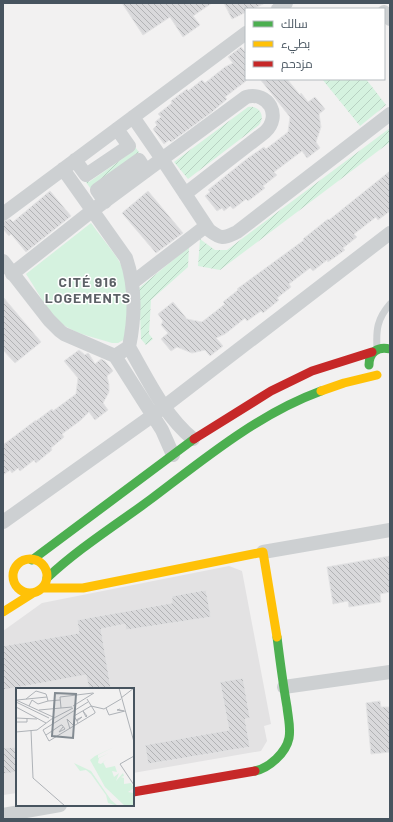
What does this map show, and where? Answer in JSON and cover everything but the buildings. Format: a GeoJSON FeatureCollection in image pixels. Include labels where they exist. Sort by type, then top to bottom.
{"type":"FeatureCollection","features":[{"type":"Feature","properties":{"kind":"main road"},"geometry":{"type":"LineString","coordinates":[[43,588],[47,578],[59,566],[267,416],[318,391],[348,381],[382,375],[372,370],[369,365],[369,358],[383,348]]}},
{"type":"Feature","properties":{"kind":"main road"},"geometry":{"type":"LineString","coordinates":[[3,581],[22,562],[32,560],[193,439],[285,383],[312,370],[383,348]]}},
{"type":"Feature","properties":{"kind":"main road"},"geometry":{"type":"LineString","coordinates":[[3,612],[43,588],[83,588],[263,552],[289,726],[288,741],[283,752],[273,762],[258,770],[134,792]]}},
{"type":"Feature","properties":{"kind":"main road"},"geometry":{"type":"LineString","coordinates":[[32,560],[39,562],[44,568],[47,578]]}},
{"type":"Feature","properties":{"kind":"main road"},"geometry":{"type":"LineString","coordinates":[[15,570],[14,580],[16,585],[23,592],[33,593]]}},
{"type":"Feature","properties":{"kind":"street"},"geometry":{"type":"LineString","coordinates":[[3,214],[245,34]]}},
{"type":"Feature","properties":{"kind":"street"},"geometry":{"type":"LineString","coordinates":[[12,274],[105,202],[97,190],[139,160],[146,171],[242,99],[250,96],[263,98],[272,108],[273,117],[271,125],[268,129],[185,194]]}},
{"type":"Feature","properties":{"kind":"street"},"geometry":{"type":"LineString","coordinates":[[133,117],[209,230],[218,237],[226,237],[237,232],[390,114]]}},
{"type":"Feature","properties":{"kind":"street"},"geometry":{"type":"LineString","coordinates":[[75,160],[86,175],[129,146],[117,129]]}},
{"type":"Feature","properties":{"kind":"street"},"geometry":{"type":"LineString","coordinates":[[63,169],[126,258],[131,273],[132,283],[133,325],[129,347],[163,407],[180,428],[193,439]]}},
{"type":"Feature","properties":{"kind":"street"},"geometry":{"type":"LineString","coordinates":[[132,283],[206,226]]}},
{"type":"Feature","properties":{"kind":"street"},"geometry":{"type":"LineString","coordinates":[[3,522],[152,416],[390,234]]}},
{"type":"Feature","properties":{"kind":"street"},"geometry":{"type":"LineString","coordinates":[[3,261],[49,320],[60,331],[115,356],[166,438],[173,455]]}},
{"type":"Feature","properties":{"kind":"street"},"geometry":{"type":"LineString","coordinates":[[115,356],[129,347]]}},
{"type":"Feature","properties":{"kind":"street"},"geometry":{"type":"LineString","coordinates":[[263,552],[390,530]]}},
{"type":"Feature","properties":{"kind":"street"},"geometry":{"type":"LineString","coordinates":[[284,687],[390,672]]}},
{"type":"Feature","properties":{"kind":"street"},"geometry":{"type":"LineString","coordinates":[[3,815],[54,806]]}},
{"type":"Feature","properties":{"kind":"lane"},"geometry":{"type":"LineString","coordinates":[[383,348],[376,330],[380,318],[390,304]]}},
{"type":"Feature","properties":{"kind":"shaded area"},"geometry":{"type":"Polygon","coordinates":[[[229,566],[242,571],[271,724],[264,726],[267,741],[261,751],[134,773],[134,688],[16,688],[16,793],[3,795],[3,631],[42,603],[229,566]]]}},
{"type":"Feature","properties":{"kind":"green space"},"geometry":{"type":"Polygon","coordinates":[[[323,80],[367,80],[386,105],[360,126],[323,80]]]}},
{"type":"Feature","properties":{"kind":"green space"},"geometry":{"type":"Polygon","coordinates":[[[248,107],[258,109],[260,112],[262,118],[259,125],[188,179],[174,162],[248,107]]]}},
{"type":"Feature","properties":{"kind":"green space"},"geometry":{"type":"Polygon","coordinates":[[[390,128],[390,142],[220,270],[198,266],[200,239],[215,250],[227,250],[390,128]]]}},
{"type":"Feature","properties":{"kind":"green space"},"geometry":{"type":"Polygon","coordinates":[[[131,141],[145,161],[95,195],[81,175],[82,174],[89,182],[135,150],[129,142],[131,141]]]}},
{"type":"Feature","properties":{"kind":"green space"},"geometry":{"type":"Polygon","coordinates":[[[91,223],[113,251],[122,268],[128,299],[128,330],[127,338],[118,343],[112,343],[88,336],[65,326],[49,309],[26,274],[91,223]]]}},
{"type":"Feature","properties":{"kind":"green space"},"geometry":{"type":"Polygon","coordinates":[[[189,247],[188,267],[151,300],[149,334],[153,339],[146,345],[141,339],[139,288],[189,247]]]}},
{"type":"Feature","properties":{"kind":"traffic: fast"},"geometry":{"type":"LineString","coordinates":[[369,365],[369,360],[372,353],[382,348],[390,349]]}},
{"type":"Feature","properties":{"kind":"traffic: fast"},"geometry":{"type":"LineString","coordinates":[[47,578],[85,547],[211,453],[275,412],[321,391]]}},
{"type":"Feature","properties":{"kind":"traffic: fast"},"geometry":{"type":"LineString","coordinates":[[32,560],[194,439]]}},
{"type":"Feature","properties":{"kind":"traffic: fast"},"geometry":{"type":"LineString","coordinates":[[255,771],[266,767],[276,759],[281,754],[289,738],[290,730],[277,637]]}},
{"type":"Feature","properties":{"kind":"traffic: slow"},"geometry":{"type":"LineString","coordinates":[[321,391],[344,383],[377,375]]}},
{"type":"Feature","properties":{"kind":"traffic: slow"},"geometry":{"type":"LineString","coordinates":[[43,588],[83,588],[263,552],[277,637]]}},
{"type":"Feature","properties":{"kind":"traffic: slow"},"geometry":{"type":"LineString","coordinates":[[30,559],[42,564],[47,576],[42,588],[30,593],[18,588],[13,576],[18,564],[30,559]]}},
{"type":"Feature","properties":{"kind":"traffic: slow"},"geometry":{"type":"LineString","coordinates":[[3,612],[33,593]]}},
{"type":"Feature","properties":{"kind":"traffic: jam"},"geometry":{"type":"LineString","coordinates":[[194,439],[271,391],[312,371],[372,352]]}},
{"type":"Feature","properties":{"kind":"traffic: jam"},"geometry":{"type":"LineString","coordinates":[[134,792],[255,771]]}},
{"type":"Feature","properties":{"kind":"district","name":"CITÉ 916 LOGEMENTS"},"geometry":{"type":"Point","coordinates":[88,290]}}]}
